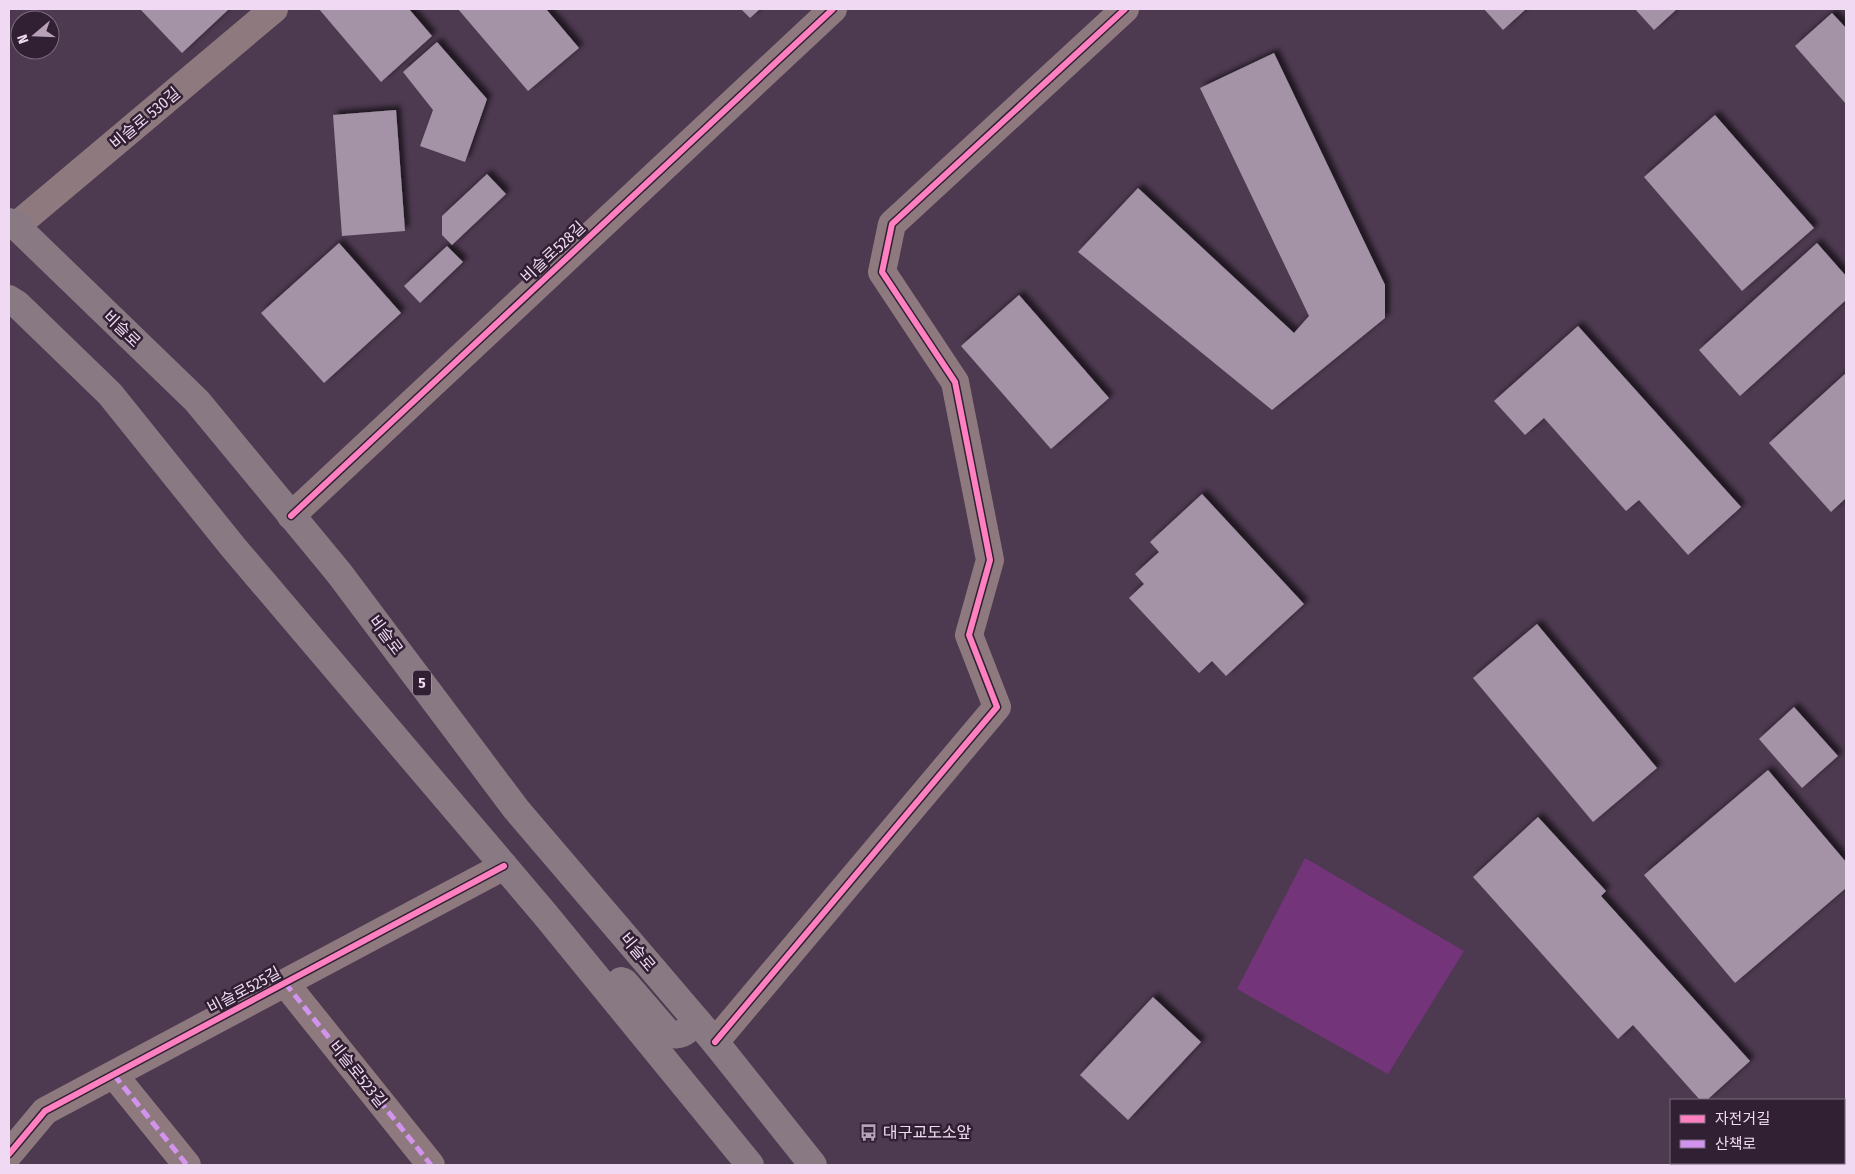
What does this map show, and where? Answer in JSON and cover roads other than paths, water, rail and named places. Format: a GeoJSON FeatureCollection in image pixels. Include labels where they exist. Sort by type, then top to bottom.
{"type":"FeatureCollection","features":[{"type":"Feature","properties":{"kind":"main road","name":"비슬로"},"geometry":{"type":"LineString","coordinates":[[12,224],[197,401],[339,573],[516,810],[715,1042],[813,1165]]}},
{"type":"Feature","properties":{"kind":"main road"},"geometry":{"type":"LineString","coordinates":[[9,299],[17,304],[110,394],[233,546],[504,866],[750,1165]]}},
{"type":"Feature","properties":{"kind":"main road"},"geometry":{"type":"LineString","coordinates":[[591,971],[624,982],[668,1033],[675,1036],[684,1034],[697,1021]]}},
{"type":"Feature","properties":{"kind":"street","name":"비슬로 530길"},"geometry":{"type":"LineString","coordinates":[[12,224],[274,9]]}},
{"type":"Feature","properties":{"kind":"street","name":"비슬로528길"},"geometry":{"type":"LineString","coordinates":[[291,516],[833,9]]}},
{"type":"Feature","properties":{"kind":"street"},"geometry":{"type":"LineString","coordinates":[[715,1042],[997,707],[969,635],[990,560],[955,382],[882,272],[892,224],[1125,9]]}},
{"type":"Feature","properties":{"kind":"street","name":"비슬로525길"},"geometry":{"type":"LineString","coordinates":[[9,1154],[45,1111],[504,866]]}},
{"type":"Feature","properties":{"kind":"street","name":"비슬로523길"},"geometry":{"type":"LineString","coordinates":[[285,984],[431,1165]]}},
{"type":"Feature","properties":{"kind":"street"},"geometry":{"type":"LineString","coordinates":[[114,1075],[187,1165]]}},
{"type":"Feature","properties":{"kind":"place","name":"대구교도소앞"},"geometry":{"type":"Point","coordinates":[869,1132]}}]}
